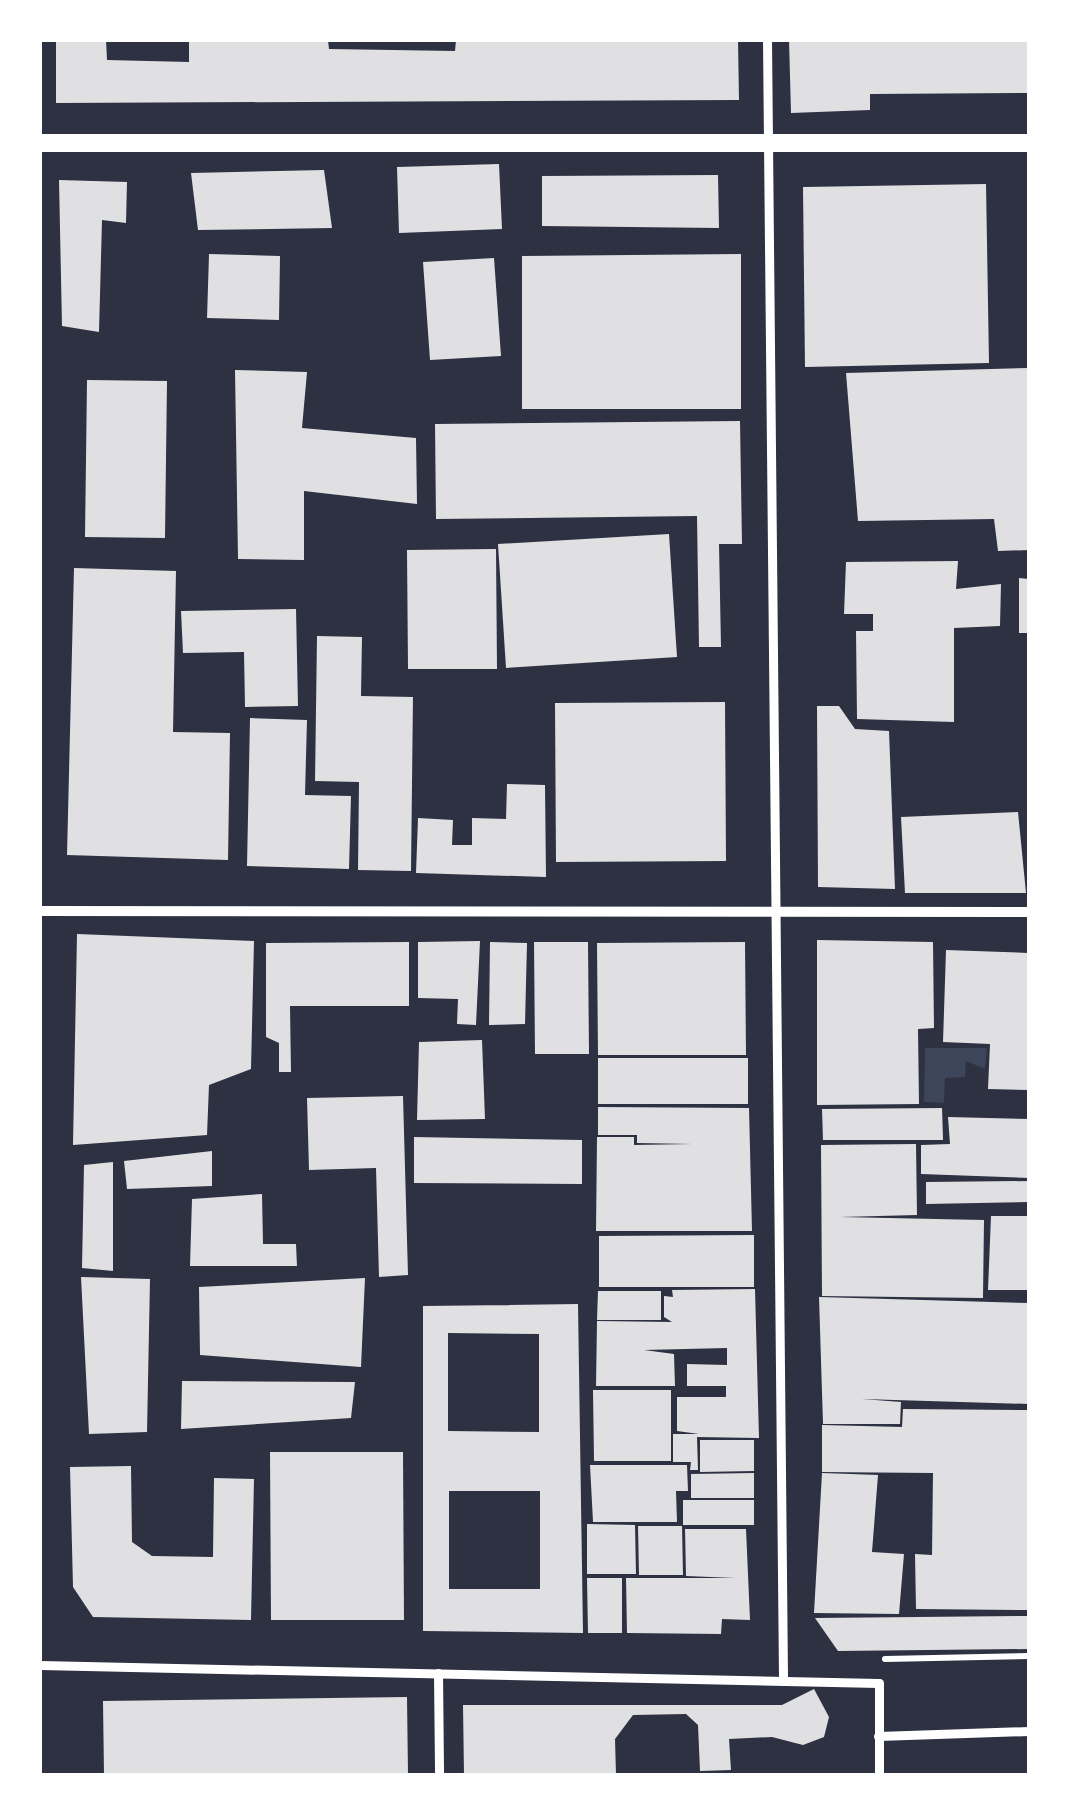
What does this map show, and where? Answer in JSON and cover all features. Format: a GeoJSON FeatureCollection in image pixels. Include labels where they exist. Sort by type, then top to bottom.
{"type":"FeatureCollection","features":[{"type":"Feature","properties":{"kind":"street"},"geometry":{"type":"LineString","coordinates":[[766,40],[783,1681]]}},
{"type":"Feature","properties":{"kind":"street"},"geometry":{"type":"LineString","coordinates":[[40,143],[768,147],[1029,144]]}},
{"type":"Feature","properties":{"kind":"street"},"geometry":{"type":"LineString","coordinates":[[40,911],[1029,912]]}},
{"type":"Feature","properties":{"kind":"street"},"geometry":{"type":"LineString","coordinates":[[40,1665],[879,1683],[879,1775]]}},
{"type":"Feature","properties":{"kind":"street"},"geometry":{"type":"LineString","coordinates":[[438,1673],[440,1775]]}},
{"type":"Feature","properties":{"kind":"street"},"geometry":{"type":"LineString","coordinates":[[878,1736],[1029,1732]]}},
{"type":"Feature","properties":{"kind":"path"},"geometry":{"type":"LineString","coordinates":[[879,1683],[877,1659],[1029,1656]]}},
{"type":"Feature","properties":{"kind":"shaded area"},"geometry":{"type":"Polygon","coordinates":[[[925,1048],[987,1048],[985,1069],[966,1061],[965,1077],[945,1078],[944,1103],[924,1102],[925,1048]]]}},
{"type":"Feature","properties":{"kind":"building"},"geometry":{"type":"Polygon","coordinates":[[[56,40],[106,40],[107,60],[189,62],[189,40],[328,40],[329,49],[455,51],[456,40],[738,40],[739,100],[56,103],[56,40]]]}},
{"type":"Feature","properties":{"kind":"building"},"geometry":{"type":"Polygon","coordinates":[[[789,40],[1029,40],[1029,93],[870,94],[870,110],[791,113],[789,40]]]}},
{"type":"Feature","properties":{"kind":"building"},"geometry":{"type":"Polygon","coordinates":[[[499,164],[502,229],[399,233],[397,167],[499,164]]]}},
{"type":"Feature","properties":{"kind":"building"},"geometry":{"type":"Polygon","coordinates":[[[324,170],[332,228],[198,230],[191,173],[324,170]]]}},
{"type":"Feature","properties":{"kind":"building"},"geometry":{"type":"Polygon","coordinates":[[[718,175],[719,228],[542,226],[542,176],[718,175]]]}},
{"type":"Feature","properties":{"kind":"building"},"geometry":{"type":"Polygon","coordinates":[[[59,180],[127,182],[126,223],[102,220],[99,332],[62,326],[59,180]]]}},
{"type":"Feature","properties":{"kind":"building"},"geometry":{"type":"Polygon","coordinates":[[[986,184],[989,363],[805,367],[803,187],[986,184]]]}},
{"type":"Feature","properties":{"kind":"building"},"geometry":{"type":"Polygon","coordinates":[[[209,254],[280,256],[279,320],[207,318],[209,254]]]}},
{"type":"Feature","properties":{"kind":"building"},"geometry":{"type":"Polygon","coordinates":[[[741,254],[741,409],[522,409],[522,256],[741,254]]]}},
{"type":"Feature","properties":{"kind":"building"},"geometry":{"type":"Polygon","coordinates":[[[494,258],[501,356],[430,360],[423,262],[494,258]]]}},
{"type":"Feature","properties":{"kind":"building"},"geometry":{"type":"Polygon","coordinates":[[[1029,368],[1029,550],[998,551],[994,519],[858,521],[846,373],[1029,368]]]}},
{"type":"Feature","properties":{"kind":"building"},"geometry":{"type":"Polygon","coordinates":[[[235,370],[307,372],[302,428],[416,438],[417,504],[304,491],[304,560],[238,559],[235,370]]]}},
{"type":"Feature","properties":{"kind":"building"},"geometry":{"type":"Polygon","coordinates":[[[87,380],[167,381],[165,538],[85,537],[87,380]]]}},
{"type":"Feature","properties":{"kind":"building"},"geometry":{"type":"Polygon","coordinates":[[[740,421],[742,544],[719,544],[721,647],[699,647],[697,516],[436,519],[435,424],[740,421]]]}},
{"type":"Feature","properties":{"kind":"building"},"geometry":{"type":"Polygon","coordinates":[[[669,534],[677,657],[506,668],[498,544],[669,534]]]}},
{"type":"Feature","properties":{"kind":"building"},"geometry":{"type":"Polygon","coordinates":[[[496,549],[497,669],[408,669],[407,550],[496,549]]]}},
{"type":"Feature","properties":{"kind":"building"},"geometry":{"type":"Polygon","coordinates":[[[958,561],[956,589],[1001,584],[1000,626],[954,628],[954,722],[857,719],[856,631],[873,631],[873,614],[844,614],[846,562],[958,561]]]}},
{"type":"Feature","properties":{"kind":"building"},"geometry":{"type":"Polygon","coordinates":[[[74,568],[176,571],[173,732],[230,733],[228,860],[67,855],[74,568]]]}},
{"type":"Feature","properties":{"kind":"building"},"geometry":{"type":"Polygon","coordinates":[[[1019,578],[1029,579],[1029,633],[1019,633],[1019,578]]]}},
{"type":"Feature","properties":{"kind":"building"},"geometry":{"type":"Polygon","coordinates":[[[296,609],[298,706],[245,707],[244,652],[183,653],[181,611],[296,609]]]}},
{"type":"Feature","properties":{"kind":"building"},"geometry":{"type":"Polygon","coordinates":[[[317,636],[362,637],[361,696],[413,697],[411,871],[358,870],[359,782],[315,781],[317,636]]]}},
{"type":"Feature","properties":{"kind":"building"},"geometry":{"type":"Polygon","coordinates":[[[725,702],[726,861],[556,862],[555,703],[725,702]]]}},
{"type":"Feature","properties":{"kind":"building"},"geometry":{"type":"Polygon","coordinates":[[[817,706],[839,706],[855,729],[889,731],[895,889],[818,887],[817,706]]]}},
{"type":"Feature","properties":{"kind":"building"},"geometry":{"type":"Polygon","coordinates":[[[250,718],[307,720],[305,795],[351,796],[349,869],[247,866],[250,718]]]}},
{"type":"Feature","properties":{"kind":"building"},"geometry":{"type":"Polygon","coordinates":[[[507,784],[545,785],[546,877],[416,873],[418,818],[453,820],[452,845],[472,845],[472,818],[506,819],[507,784]]]}},
{"type":"Feature","properties":{"kind":"building"},"geometry":{"type":"Polygon","coordinates":[[[1018,812],[1026,893],[905,893],[901,817],[1018,812]]]}},
{"type":"Feature","properties":{"kind":"building"},"geometry":{"type":"Polygon","coordinates":[[[77,934],[254,941],[251,1069],[209,1085],[207,1135],[73,1145],[77,934]]]}},
{"type":"Feature","properties":{"kind":"building"},"geometry":{"type":"Polygon","coordinates":[[[817,940],[933,942],[934,1028],[918,1029],[919,1104],[817,1105],[817,940]]]}},
{"type":"Feature","properties":{"kind":"building"},"geometry":{"type":"Polygon","coordinates":[[[480,941],[476,1025],[457,1024],[458,999],[418,998],[418,942],[480,941]]]}},
{"type":"Feature","properties":{"kind":"building"},"geometry":{"type":"Polygon","coordinates":[[[409,942],[409,1006],[290,1006],[291,1072],[279,1072],[279,1043],[266,1037],[266,943],[409,942]]]}},
{"type":"Feature","properties":{"kind":"building"},"geometry":{"type":"Polygon","coordinates":[[[490,942],[527,943],[525,1024],[489,1025],[490,942]]]}},
{"type":"Feature","properties":{"kind":"building"},"geometry":{"type":"Polygon","coordinates":[[[534,942],[588,942],[589,1054],[535,1054],[534,942]]]}},
{"type":"Feature","properties":{"kind":"building"},"geometry":{"type":"Polygon","coordinates":[[[745,942],[746,1055],[598,1055],[597,943],[745,942]]]}},
{"type":"Feature","properties":{"kind":"building"},"geometry":{"type":"Polygon","coordinates":[[[946,950],[1029,953],[1029,1090],[988,1089],[990,1044],[943,1042],[946,950]]]}},
{"type":"Feature","properties":{"kind":"building"},"geometry":{"type":"Polygon","coordinates":[[[482,1040],[485,1119],[417,1120],[419,1042],[482,1040]]]}},
{"type":"Feature","properties":{"kind":"building"},"geometry":{"type":"Polygon","coordinates":[[[598,1058],[748,1058],[748,1104],[598,1104],[598,1058]]]}},
{"type":"Feature","properties":{"kind":"building"},"geometry":{"type":"Polygon","coordinates":[[[403,1096],[408,1275],[379,1277],[376,1168],[309,1170],[307,1098],[403,1096]]]}},
{"type":"Feature","properties":{"kind":"building"},"geometry":{"type":"Polygon","coordinates":[[[598,1107],[749,1108],[752,1231],[596,1231],[597,1137],[634,1137],[634,1145],[693,1144],[637,1143],[637,1135],[598,1135],[598,1107]]]}},
{"type":"Feature","properties":{"kind":"building"},"geometry":{"type":"Polygon","coordinates":[[[942,1108],[943,1140],[823,1140],[822,1109],[942,1108]]]}},
{"type":"Feature","properties":{"kind":"building"},"geometry":{"type":"Polygon","coordinates":[[[948,1117],[1029,1119],[1029,1178],[921,1174],[921,1145],[950,1144],[948,1117]]]}},
{"type":"Feature","properties":{"kind":"building"},"geometry":{"type":"Polygon","coordinates":[[[414,1137],[582,1140],[582,1184],[414,1183],[414,1137]]]}},
{"type":"Feature","properties":{"kind":"building"},"geometry":{"type":"Polygon","coordinates":[[[916,1144],[917,1215],[840,1217],[984,1220],[983,1298],[822,1296],[821,1145],[916,1144]]]}},
{"type":"Feature","properties":{"kind":"building"},"geometry":{"type":"Polygon","coordinates":[[[212,1151],[212,1186],[127,1189],[124,1161],[212,1151]]]}},
{"type":"Feature","properties":{"kind":"building"},"geometry":{"type":"Polygon","coordinates":[[[113,1162],[113,1271],[82,1268],[84,1165],[113,1162]]]}},
{"type":"Feature","properties":{"kind":"building"},"geometry":{"type":"Polygon","coordinates":[[[1029,1181],[1029,1202],[926,1204],[926,1182],[1029,1181]]]}},
{"type":"Feature","properties":{"kind":"building"},"geometry":{"type":"Polygon","coordinates":[[[262,1194],[263,1244],[296,1244],[297,1266],[190,1266],[192,1199],[262,1194]]]}},
{"type":"Feature","properties":{"kind":"building"},"geometry":{"type":"Polygon","coordinates":[[[991,1216],[1029,1216],[1029,1290],[988,1290],[991,1216]]]}},
{"type":"Feature","properties":{"kind":"building"},"geometry":{"type":"Polygon","coordinates":[[[754,1235],[754,1287],[599,1287],[599,1236],[754,1235]]]}},
{"type":"Feature","properties":{"kind":"building"},"geometry":{"type":"Polygon","coordinates":[[[81,1277],[150,1279],[147,1432],[89,1434],[81,1277]]]}},
{"type":"Feature","properties":{"kind":"building"},"geometry":{"type":"Polygon","coordinates":[[[365,1278],[361,1367],[200,1355],[199,1287],[365,1278]]]}},
{"type":"Feature","properties":{"kind":"building"},"geometry":{"type":"Polygon","coordinates":[[[755,1289],[759,1438],[697,1437],[698,1470],[690,1470],[691,1462],[673,1462],[673,1434],[699,1434],[677,1431],[677,1397],[726,1397],[726,1386],[687,1386],[687,1364],[727,1365],[727,1348],[644,1350],[674,1354],[675,1386],[596,1386],[597,1321],[672,1322],[664,1317],[664,1296],[673,1297],[672,1290],[755,1289]]]}},
{"type":"Feature","properties":{"kind":"building"},"geometry":{"type":"Polygon","coordinates":[[[598,1291],[661,1291],[661,1320],[597,1320],[598,1291]]]}},
{"type":"Feature","properties":{"kind":"building"},"geometry":{"type":"Polygon","coordinates":[[[819,1297],[1029,1303],[1029,1404],[862,1399],[901,1402],[900,1424],[823,1424],[819,1297]]]}},
{"type":"Feature","properties":{"kind":"building"},"geometry":{"type":"Polygon","coordinates":[[[578,1304],[583,1633],[423,1631],[423,1306],[578,1304]],[[448,1333],[448,1431],[539,1432],[539,1334],[448,1333]],[[449,1491],[449,1589],[540,1589],[540,1491],[449,1491]]]}},
{"type":"Feature","properties":{"kind":"building"},"geometry":{"type":"Polygon","coordinates":[[[182,1381],[355,1382],[351,1418],[181,1429],[182,1381]]]}},
{"type":"Feature","properties":{"kind":"building"},"geometry":{"type":"Polygon","coordinates":[[[593,1390],[671,1390],[671,1461],[594,1461],[593,1390]]]}},
{"type":"Feature","properties":{"kind":"building"},"geometry":{"type":"Polygon","coordinates":[[[903,1409],[1029,1410],[1029,1610],[916,1609],[915,1554],[932,1555],[933,1473],[822,1472],[822,1425],[902,1427],[903,1409]]]}},
{"type":"Feature","properties":{"kind":"building"},"geometry":{"type":"Polygon","coordinates":[[[700,1440],[754,1440],[754,1471],[700,1472],[700,1440]]]}},
{"type":"Feature","properties":{"kind":"building"},"geometry":{"type":"Polygon","coordinates":[[[270,1452],[403,1452],[404,1620],[271,1620],[270,1452]]]}},
{"type":"Feature","properties":{"kind":"building"},"geometry":{"type":"Polygon","coordinates":[[[590,1465],[687,1465],[688,1491],[676,1491],[677,1522],[593,1522],[590,1465]]]}},
{"type":"Feature","properties":{"kind":"building"},"geometry":{"type":"Polygon","coordinates":[[[131,1466],[132,1542],[152,1556],[213,1557],[214,1478],[254,1479],[251,1620],[93,1617],[73,1587],[70,1467],[131,1466]]]}},
{"type":"Feature","properties":{"kind":"building"},"geometry":{"type":"Polygon","coordinates":[[[754,1473],[754,1498],[691,1498],[691,1474],[754,1473]]]}},
{"type":"Feature","properties":{"kind":"building"},"geometry":{"type":"Polygon","coordinates":[[[822,1473],[878,1475],[872,1552],[904,1554],[899,1614],[814,1613],[822,1473]]]}},
{"type":"Feature","properties":{"kind":"building"},"geometry":{"type":"Polygon","coordinates":[[[683,1500],[754,1500],[754,1525],[683,1525],[683,1500]]]}},
{"type":"Feature","properties":{"kind":"building"},"geometry":{"type":"Polygon","coordinates":[[[587,1524],[635,1525],[636,1574],[587,1574],[587,1524]]]}},
{"type":"Feature","properties":{"kind":"building"},"geometry":{"type":"Polygon","coordinates":[[[638,1526],[682,1526],[683,1575],[639,1575],[638,1526]]]}},
{"type":"Feature","properties":{"kind":"building"},"geometry":{"type":"Polygon","coordinates":[[[685,1529],[746,1529],[750,1620],[722,1619],[721,1634],[627,1633],[626,1578],[735,1578],[686,1576],[685,1529]]]}},
{"type":"Feature","properties":{"kind":"building"},"geometry":{"type":"Polygon","coordinates":[[[587,1578],[622,1578],[622,1633],[588,1633],[587,1578]]]}},
{"type":"Feature","properties":{"kind":"building"},"geometry":{"type":"Polygon","coordinates":[[[1029,1616],[1029,1649],[838,1651],[815,1618],[1029,1616]]]}},
{"type":"Feature","properties":{"kind":"building"},"geometry":{"type":"Polygon","coordinates":[[[814,1689],[829,1717],[824,1737],[803,1745],[772,1737],[729,1739],[731,1770],[700,1771],[698,1725],[686,1714],[633,1715],[615,1739],[616,1775],[464,1775],[463,1705],[782,1705],[814,1689]]]}},
{"type":"Feature","properties":{"kind":"building"},"geometry":{"type":"Polygon","coordinates":[[[407,1697],[408,1775],[104,1775],[103,1701],[407,1697]]]}}]}
